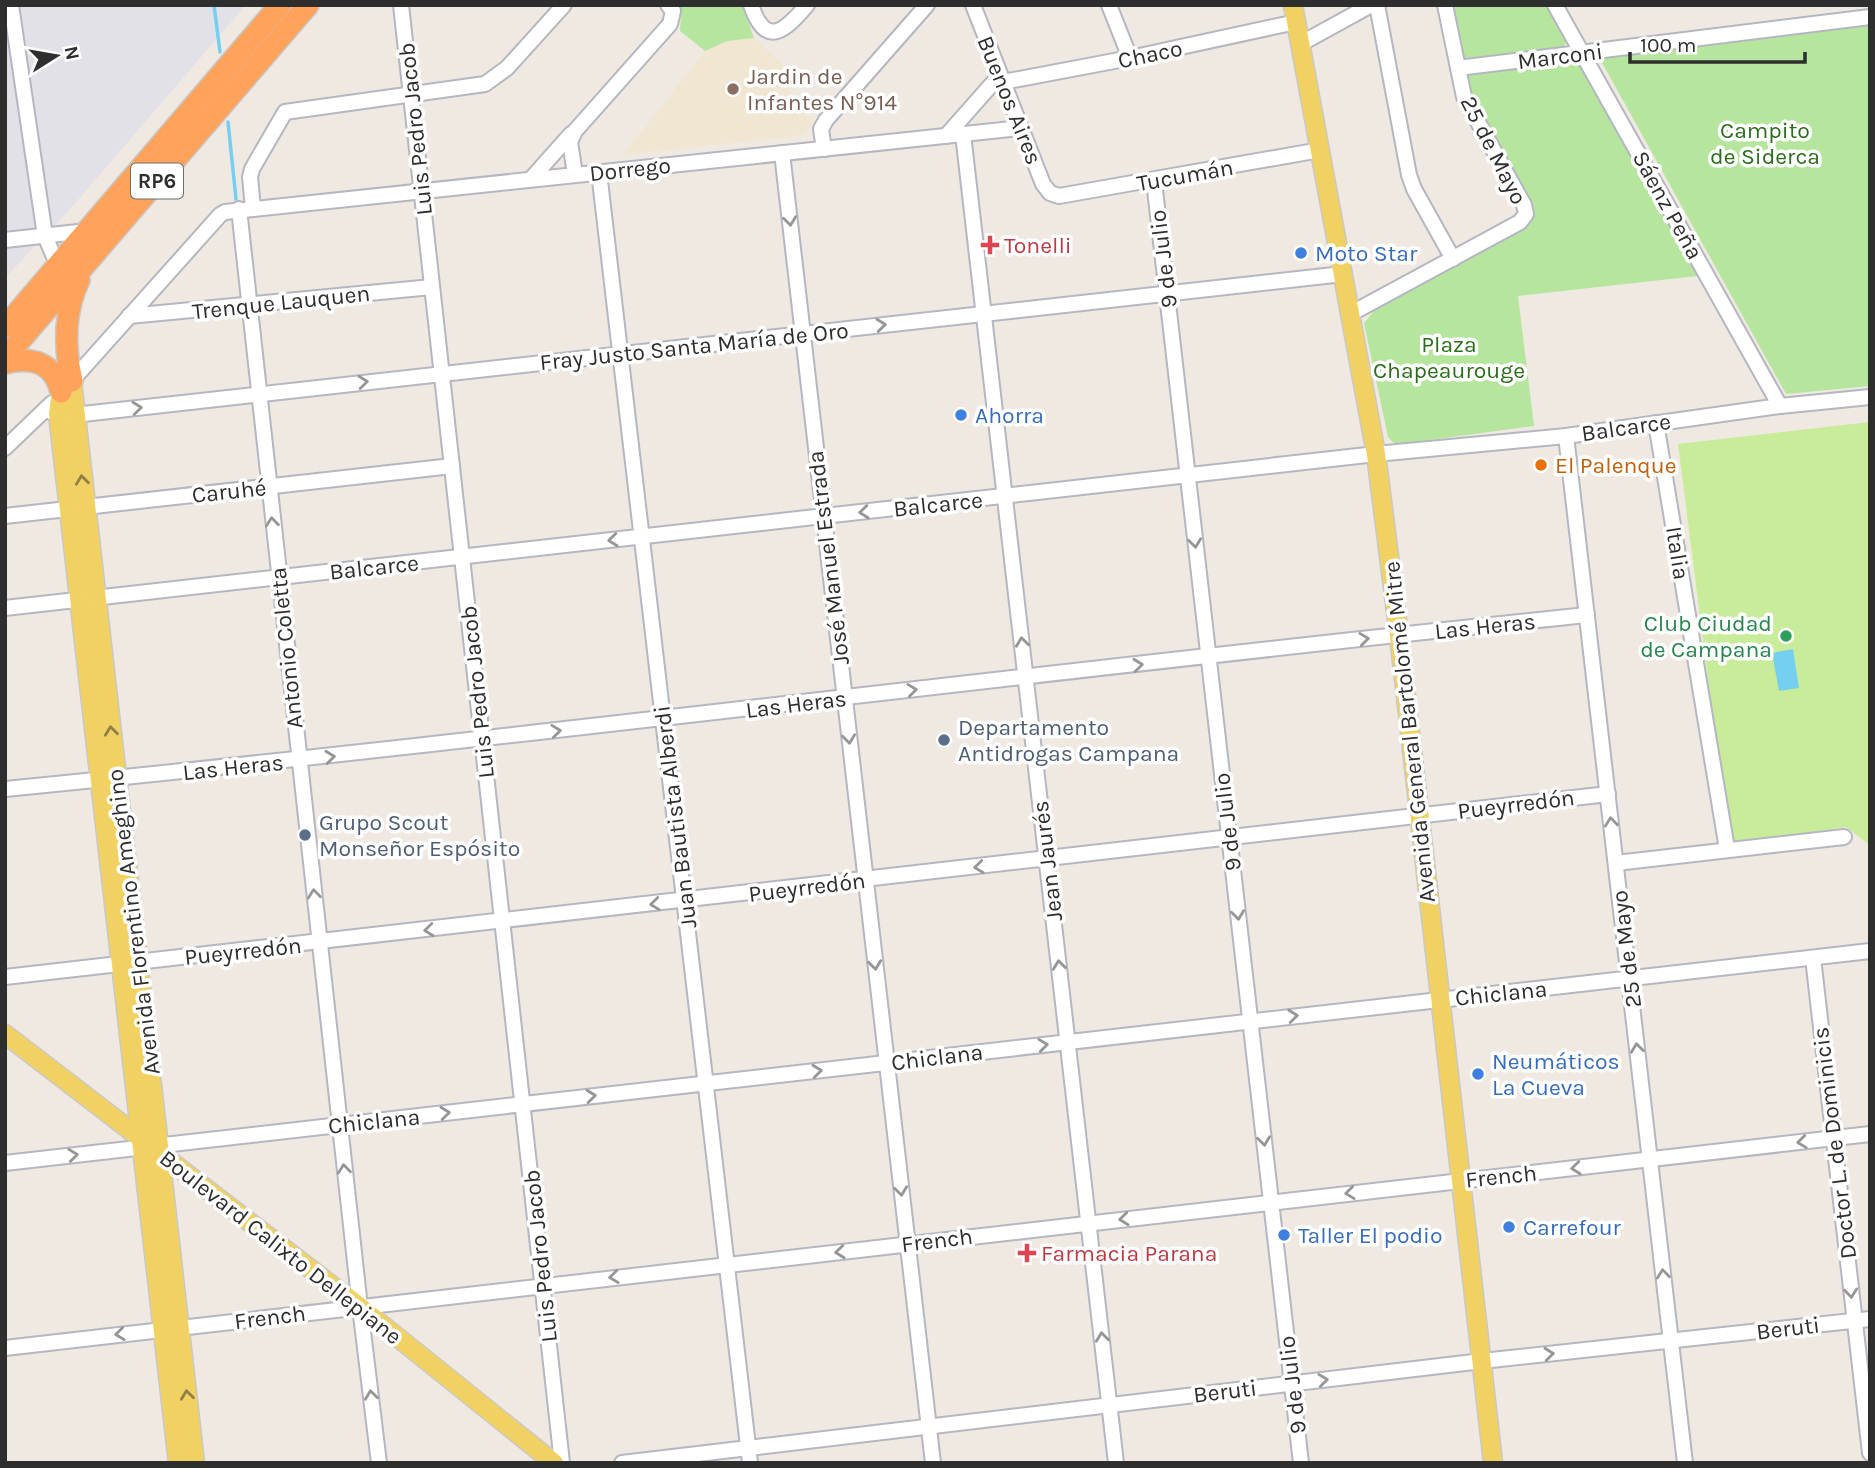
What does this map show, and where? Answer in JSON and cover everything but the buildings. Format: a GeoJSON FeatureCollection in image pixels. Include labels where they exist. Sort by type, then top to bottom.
{"type":"FeatureCollection","features":[{"type":"Feature","properties":{"kind":"highway","name":"RP6"},"geometry":{"type":"LineString","coordinates":[[5,327],[280,5]]}},
{"type":"Feature","properties":{"kind":"highway","name":"RP6"},"geometry":{"type":"LineString","coordinates":[[5,360],[308,5]]}},
{"type":"Feature","properties":{"kind":"highway"},"geometry":{"type":"LineString","coordinates":[[62,402],[71,298],[88,261]]}},
{"type":"Feature","properties":{"kind":"highway"},"geometry":{"type":"LineString","coordinates":[[5,360],[26,359],[45,366],[59,382],[62,402]]}},
{"type":"Feature","properties":{"kind":"main road","name":"Avenida General Bartolomé Mitre"},"geometry":{"type":"LineString","coordinates":[[1294,13],[1376,454],[1493,1463]]}},
{"type":"Feature","properties":{"kind":"main road","name":"Avenida Florentino Ameghino"},"geometry":{"type":"LineString","coordinates":[[62,402],[77,508],[171,1328],[195,1463]]}},
{"type":"Feature","properties":{"kind":"main road","name":"Boulevard Calixto Dellepiane"},"geometry":{"type":"LineString","coordinates":[[5,1034],[359,1307],[554,1463]]}},
{"type":"Feature","properties":{"kind":"main road","name":"Avenida Florentino Ameghino"},"geometry":{"type":"LineString","coordinates":[[171,1328],[178,1463]]}},
{"type":"Feature","properties":{"kind":"street"},"geometry":{"type":"LineString","coordinates":[[11,5],[45,236],[58,266]]}},
{"type":"Feature","properties":{"kind":"street","name":"Luis Pedro Jacob"},"geometry":{"type":"LineString","coordinates":[[401,5],[562,1463]]}},
{"type":"Feature","properties":{"kind":"street"},"geometry":{"type":"LineString","coordinates":[[411,93],[485,84],[507,68],[564,5]]}},
{"type":"Feature","properties":{"kind":"street"},"geometry":{"type":"LineString","coordinates":[[531,179],[670,24],[673,12],[668,5]]}},
{"type":"Feature","properties":{"kind":"street"},"geometry":{"type":"LineString","coordinates":[[751,5],[757,22],[763,29],[781,31],[790,25],[807,5]]}},
{"type":"Feature","properties":{"kind":"street"},"geometry":{"type":"LineString","coordinates":[[824,149],[821,129],[826,120],[927,5]]}},
{"type":"Feature","properties":{"kind":"street","name":"Buenos Aires"},"geometry":{"type":"LineString","coordinates":[[973,5],[1043,184],[1050,193]]}},
{"type":"Feature","properties":{"kind":"street"},"geometry":{"type":"LineString","coordinates":[[1109,5],[1130,58]]}},
{"type":"Feature","properties":{"kind":"street"},"geometry":{"type":"LineString","coordinates":[[1300,44],[1374,5],[1409,175],[1453,259],[1350,314]]}},
{"type":"Feature","properties":{"kind":"street","name":"25 de Mayo"},"geometry":{"type":"LineString","coordinates":[[1444,5],[1464,97],[1524,205],[1526,214],[1520,222],[1453,259]]}},
{"type":"Feature","properties":{"kind":"street","name":"Sáenz Peña"},"geometry":{"type":"LineString","coordinates":[[1555,5],[1780,406]]}},
{"type":"Feature","properties":{"kind":"street"},"geometry":{"type":"LineString","coordinates":[[1865,5],[1870,15]]}},
{"type":"Feature","properties":{"kind":"street","name":"Chaco"},"geometry":{"type":"LineString","coordinates":[[1002,79],[1130,58],[1294,13]]}},
{"type":"Feature","properties":{"kind":"street","name":"Marconi"},"geometry":{"type":"LineString","coordinates":[[1458,68],[1870,15]]}},
{"type":"Feature","properties":{"kind":"street"},"geometry":{"type":"LineString","coordinates":[[946,136],[1002,79]]}},
{"type":"Feature","properties":{"kind":"street","name":"Antonio Coletta"},"geometry":{"type":"LineString","coordinates":[[379,1463],[359,1307],[248,305],[246,209],[252,169],[285,111],[411,93]]}},
{"type":"Feature","properties":{"kind":"street","name":"Dorrego"},"geometry":{"type":"LineString","coordinates":[[246,209],[1021,128]]}},
{"type":"Feature","properties":{"kind":"street"},"geometry":{"type":"LineString","coordinates":[[575,131],[570,142],[575,174]]}},
{"type":"Feature","properties":{"kind":"street","name":"Jean Jaurés"},"geometry":{"type":"LineString","coordinates":[[963,134],[1116,1463]]}},
{"type":"Feature","properties":{"kind":"street","name":"Tucumán"},"geometry":{"type":"LineString","coordinates":[[1050,193],[1059,196],[1154,181],[1320,150]]}},
{"type":"Feature","properties":{"kind":"street","name":"José Manuel Estrada"},"geometry":{"type":"LineString","coordinates":[[782,153],[933,1463]]}},
{"type":"Feature","properties":{"kind":"street","name":"Juan Bautista Alberdi"},"geometry":{"type":"LineString","coordinates":[[600,172],[749,1455]]}},
{"type":"Feature","properties":{"kind":"street","name":"9 de Julio"},"geometry":{"type":"LineString","coordinates":[[1154,181],[1301,1463]]}},
{"type":"Feature","properties":{"kind":"street","name":"Trenque Lauquen"},"geometry":{"type":"LineString","coordinates":[[5,448],[62,402],[129,316],[220,215],[246,209]]}},
{"type":"Feature","properties":{"kind":"street"},"geometry":{"type":"LineString","coordinates":[[5,240],[87,231]]}},
{"type":"Feature","properties":{"kind":"street","name":"Fray Justo Santa María de Oro"},"geometry":{"type":"LineString","coordinates":[[62,402],[258,394],[1343,274]]}},
{"type":"Feature","properties":{"kind":"street","name":"Trenque Lauquen"},"geometry":{"type":"LineString","coordinates":[[129,316],[432,287]]}},
{"type":"Feature","properties":{"kind":"street","name":"Balcarce"},"geometry":{"type":"LineString","coordinates":[[5,608],[1376,454],[1566,436],[1780,406],[1870,397]]}},
{"type":"Feature","properties":{"kind":"street","name":"Italia"},"geometry":{"type":"LineString","coordinates":[[1656,423],[1727,849]]}},
{"type":"Feature","properties":{"kind":"street","name":"25 de Mayo"},"geometry":{"type":"LineString","coordinates":[[1566,436],[1685,1463]]}},
{"type":"Feature","properties":{"kind":"street","name":"Caruhé"},"geometry":{"type":"LineString","coordinates":[[5,516],[452,466]]}},
{"type":"Feature","properties":{"kind":"street","name":"Las Heras"},"geometry":{"type":"LineString","coordinates":[[5,789],[299,760],[1587,615]]}},
{"type":"Feature","properties":{"kind":"street","name":"Pueyrredón"},"geometry":{"type":"LineString","coordinates":[[5,977],[1608,794]]}},
{"type":"Feature","properties":{"kind":"street"},"geometry":{"type":"LineString","coordinates":[[1616,863],[1844,837]]}},
{"type":"Feature","properties":{"kind":"street","name":"Chiclana"},"geometry":{"type":"LineString","coordinates":[[5,1163],[1870,951]]}},
{"type":"Feature","properties":{"kind":"street","name":"Doctor L. de Dominicis"},"geometry":{"type":"LineString","coordinates":[[1813,958],[1870,1453]]}},
{"type":"Feature","properties":{"kind":"street","name":"French"},"geometry":{"type":"LineString","coordinates":[[5,1348],[1870,1134]]}},
{"type":"Feature","properties":{"kind":"street","name":"Beruti"},"geometry":{"type":"LineString","coordinates":[[622,1463],[749,1455],[928,1426],[1870,1319]]}},
{"type":"Feature","properties":{"kind":"shaded area"},"geometry":{"type":"Polygon","coordinates":[[[5,5],[246,5],[70,209],[5,278],[5,5]]]}},
{"type":"Feature","properties":{"kind":"shaded area","name":"Jardin de Infantes N°914"},"geometry":{"type":"Polygon","coordinates":[[[754,38],[797,79],[785,100],[815,121],[803,135],[623,155],[705,51],[727,41],[754,38]]]}},
{"type":"Feature","properties":{"kind":"green space"},"geometry":{"type":"Polygon","coordinates":[[[673,5],[742,5],[754,38],[727,41],[705,51],[680,31],[681,14],[673,5]]]}},
{"type":"Feature","properties":{"kind":"green space"},"geometry":{"type":"Polygon","coordinates":[[[1450,5],[1549,5],[1567,40],[1563,48],[1467,60],[1463,58],[1450,5]]]}},
{"type":"Feature","properties":{"kind":"green space","name":"Campito de Siderca"},"geometry":{"type":"Polygon","coordinates":[[[1870,23],[1870,386],[1786,394],[1600,59],[1870,23]]]}},
{"type":"Feature","properties":{"kind":"green space","name":"Plaza Chapeaurouge"},"geometry":{"type":"Polygon","coordinates":[[[1568,58],[1583,67],[1697,276],[1518,296],[1534,426],[1394,443],[1388,437],[1364,323],[1377,307],[1522,230],[1529,221],[1469,97],[1467,81],[1473,73],[1568,58]]]}},
{"type":"Feature","properties":{"kind":"green space","name":"Club Ciudad de Campana"},"geometry":{"type":"Polygon","coordinates":[[[1870,422],[1870,845],[1846,827],[1729,844],[1678,444],[1870,422]]]}},
{"type":"Feature","properties":{"kind":"water"},"geometry":{"type":"Polygon","coordinates":[[[1793,649],[1799,688],[1779,691],[1772,653],[1793,649]]]}},
{"type":"Feature","properties":{"kind":"waterway"},"geometry":{"type":"LineString","coordinates":[[214,5],[220,52]]}},
{"type":"Feature","properties":{"kind":"waterway"},"geometry":{"type":"LineString","coordinates":[[228,122],[236,199]]}},
{"type":"Feature","properties":{"kind":"place","name":"Jardin de Infantes N°914"},"geometry":{"type":"Point","coordinates":[733,89]}},
{"type":"Feature","properties":{"kind":"place","name":"Tonelli"},"geometry":{"type":"Point","coordinates":[990,245]}},
{"type":"Feature","properties":{"kind":"place","name":"Moto Star"},"geometry":{"type":"Point","coordinates":[1301,253]}},
{"type":"Feature","properties":{"kind":"place","name":"Ahorra"},"geometry":{"type":"Point","coordinates":[961,415]}},
{"type":"Feature","properties":{"kind":"place","name":"El Palenque"},"geometry":{"type":"Point","coordinates":[1541,465]}},
{"type":"Feature","properties":{"kind":"place","name":"Club Ciudad de Campana"},"geometry":{"type":"Point","coordinates":[1786,636]}},
{"type":"Feature","properties":{"kind":"place","name":"Departamento Antidrogas Campana"},"geometry":{"type":"Point","coordinates":[944,740]}},
{"type":"Feature","properties":{"kind":"place","name":"Grupo Scout Monseñor Espósito"},"geometry":{"type":"Point","coordinates":[305,835]}},
{"type":"Feature","properties":{"kind":"place","name":"Neumáticos La Cueva"},"geometry":{"type":"Point","coordinates":[1478,1074]}},
{"type":"Feature","properties":{"kind":"place","name":"Carrefour"},"geometry":{"type":"Point","coordinates":[1509,1227]}},
{"type":"Feature","properties":{"kind":"place","name":"Taller El podio"},"geometry":{"type":"Point","coordinates":[1284,1235]}},
{"type":"Feature","properties":{"kind":"place","name":"Farmacia Parana"},"geometry":{"type":"Point","coordinates":[1027,1253]}}]}
